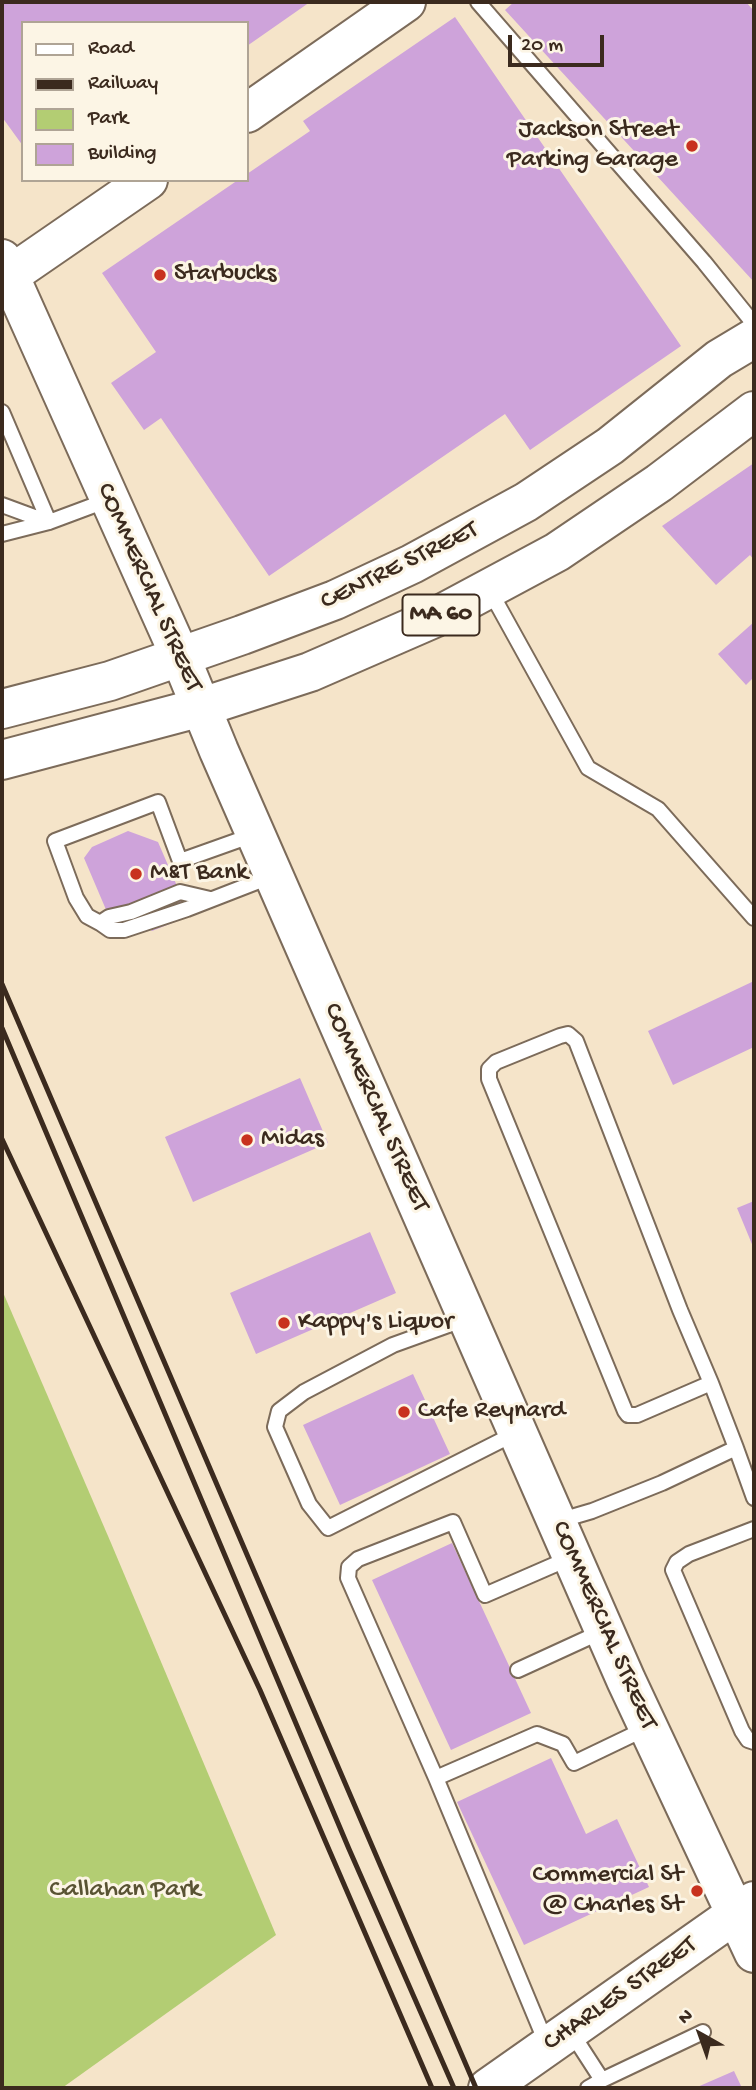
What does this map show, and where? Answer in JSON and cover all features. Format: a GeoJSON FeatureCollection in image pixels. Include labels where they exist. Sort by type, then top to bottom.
{"type":"FeatureCollection","features":[{"type":"Feature","properties":{"kind":"main road"},"geometry":{"type":"LineString","coordinates":[[248,112],[406,2]]}},
{"type":"Feature","properties":{"kind":"main road"},"geometry":{"type":"LineString","coordinates":[[6,267],[145,182]]}},
{"type":"Feature","properties":{"kind":"main road","name":"COMMERCIAL STREET"},"geometry":{"type":"LineString","coordinates":[[6,267],[180,656],[255,834],[604,1630],[649,1728],[745,1907],[754,1953]]}},
{"type":"Feature","properties":{"kind":"main road","name":"CENTRE STREET"},"geometry":{"type":"LineString","coordinates":[[2,709],[110,681],[335,600],[475,532],[610,446],[719,359],[754,338]]}},
{"type":"Feature","properties":{"kind":"main road","name":"MA 60"},"geometry":{"type":"LineString","coordinates":[[2,760],[202,707],[310,672],[435,618],[557,552],[659,482],[754,411]]}},
{"type":"Feature","properties":{"kind":"main road","name":"CHARLES STREET"},"geometry":{"type":"LineString","coordinates":[[488,2088],[745,1907]]}},
{"type":"Feature","properties":{"kind":"lane"},"geometry":{"type":"LineString","coordinates":[[478,2],[704,262],[754,324]]}},
{"type":"Feature","properties":{"kind":"lane"},"geometry":{"type":"LineString","coordinates":[[2,412],[50,522]]}},
{"type":"Feature","properties":{"kind":"lane"},"geometry":{"type":"LineString","coordinates":[[2,534],[50,522],[108,500]]}},
{"type":"Feature","properties":{"kind":"lane"},"geometry":{"type":"LineString","coordinates":[[2,505],[50,522]]}},
{"type":"Feature","properties":{"kind":"lane"},"geometry":{"type":"LineString","coordinates":[[489,590],[588,768],[658,809],[754,918]]}},
{"type":"Feature","properties":{"kind":"lane"},"geometry":{"type":"LineString","coordinates":[[255,834],[180,861],[159,802],[55,841],[76,898],[87,916],[100,923],[109,917],[131,912],[180,892],[210,899],[273,875]]}},
{"type":"Feature","properties":{"kind":"lane"},"geometry":{"type":"LineString","coordinates":[[711,1383],[637,1416],[628,1415],[625,1411],[489,1079],[489,1069],[496,1062],[560,1036],[568,1034],[576,1041],[711,1383],[754,1498]]}},
{"type":"Feature","properties":{"kind":"lane"},"geometry":{"type":"LineString","coordinates":[[467,1319],[393,1345],[304,1392],[279,1411],[275,1427],[289,1460],[309,1504],[328,1528],[517,1433]]}},
{"type":"Feature","properties":{"kind":"lane"},"geometry":{"type":"LineString","coordinates":[[556,1522],[592,1511],[662,1483],[736,1448]]}},
{"type":"Feature","properties":{"kind":"lane"},"geometry":{"type":"LineString","coordinates":[[573,1558],[485,1595],[453,1522],[358,1559],[348,1567],[348,1578],[436,1778],[559,2038],[602,2080]]}},
{"type":"Feature","properties":{"kind":"lane"},"geometry":{"type":"LineString","coordinates":[[754,1529],[689,1554],[677,1562],[673,1570],[742,1731],[748,1740],[754,1742]]}},
{"type":"Feature","properties":{"kind":"lane"},"geometry":{"type":"LineString","coordinates":[[518,1670],[604,1630]]}},
{"type":"Feature","properties":{"kind":"lane"},"geometry":{"type":"LineString","coordinates":[[436,1778],[537,1734],[563,1744],[574,1763],[649,1728]]}},
{"type":"Feature","properties":{"kind":"lane"},"geometry":{"type":"LineString","coordinates":[[588,2088],[704,2032]]}},
{"type":"Feature","properties":{"kind":"green space","name":"Callahan Park"},"geometry":{"type":"Polygon","coordinates":[[[2,1290],[276,1935],[62,2088],[2,2088],[2,1290]]]}},
{"type":"Feature","properties":{"kind":"building"},"geometry":{"type":"Polygon","coordinates":[[[2,2],[310,2],[248,45],[248,21],[21,21],[21,143],[2,117],[2,2]]]}},
{"type":"Feature","properties":{"kind":"building","name":"Jackson Street Parking Garage"},"geometry":{"type":"Polygon","coordinates":[[[514,2],[746,2],[754,11],[754,282],[505,10],[514,2]]]}},
{"type":"Feature","properties":{"kind":"building"},"geometry":{"type":"Polygon","coordinates":[[[455,17],[681,346],[530,450],[505,414],[269,576],[161,418],[144,430],[111,383],[156,352],[102,273],[235,182],[248,182],[248,173],[310,131],[303,121],[455,17]]]}},
{"type":"Feature","properties":{"kind":"building"},"geometry":{"type":"Polygon","coordinates":[[[754,463],[754,560],[750,555],[716,585],[662,526],[754,463]]]}},
{"type":"Feature","properties":{"kind":"building"},"geometry":{"type":"Polygon","coordinates":[[[754,622],[754,677],[746,685],[718,654],[754,622]]]}},
{"type":"Feature","properties":{"kind":"building"},"geometry":{"type":"Polygon","coordinates":[[[128,831],[158,842],[190,916],[152,931],[125,906],[107,912],[84,858],[92,847],[128,831]]]}},
{"type":"Feature","properties":{"kind":"building"},"geometry":{"type":"Polygon","coordinates":[[[754,981],[754,1047],[673,1085],[648,1031],[754,981]]]}},
{"type":"Feature","properties":{"kind":"building","name":"Midas"},"geometry":{"type":"Polygon","coordinates":[[[300,1078],[328,1143],[193,1202],[165,1137],[300,1078]]]}},
{"type":"Feature","properties":{"kind":"building"},"geometry":{"type":"Polygon","coordinates":[[[754,1201],[754,1249],[737,1208],[754,1201]]]}},
{"type":"Feature","properties":{"kind":"building","name":"Kappy's Liquor"},"geometry":{"type":"Polygon","coordinates":[[[370,1232],[396,1293],[256,1354],[230,1293],[370,1232]]]}},
{"type":"Feature","properties":{"kind":"building"},"geometry":{"type":"Polygon","coordinates":[[[413,1374],[450,1454],[340,1505],[303,1425],[413,1374]]]}},
{"type":"Feature","properties":{"kind":"building"},"geometry":{"type":"Polygon","coordinates":[[[452,1543],[531,1713],[451,1750],[372,1580],[452,1543]]]}},
{"type":"Feature","properties":{"kind":"building"},"geometry":{"type":"Polygon","coordinates":[[[551,1758],[586,1834],[617,1819],[649,1887],[524,1945],[457,1802],[551,1758]]]}},
{"type":"Feature","properties":{"kind":"building"},"geometry":{"type":"Polygon","coordinates":[[[734,2071],[742,2088],[695,2088],[734,2071]]]}},
{"type":"Feature","properties":{"kind":"railway"},"geometry":{"type":"LineString","coordinates":[[2,984],[476,2088]]}},
{"type":"Feature","properties":{"kind":"railway"},"geometry":{"type":"LineString","coordinates":[[2,1028],[349,1849],[454,2088]]}},
{"type":"Feature","properties":{"kind":"railway"},"geometry":{"type":"LineString","coordinates":[[2,1139],[260,1690],[432,2088]]}},
{"type":"Feature","properties":{"kind":"place","name":"Jackson Street Parking Garage"},"geometry":{"type":"Point","coordinates":[692,146]}},
{"type":"Feature","properties":{"kind":"place","name":"Starbucks"},"geometry":{"type":"Point","coordinates":[160,275]}},
{"type":"Feature","properties":{"kind":"place","name":"M&T Bank"},"geometry":{"type":"Point","coordinates":[136,874]}},
{"type":"Feature","properties":{"kind":"place","name":"Midas"},"geometry":{"type":"Point","coordinates":[247,1140]}},
{"type":"Feature","properties":{"kind":"place","name":"Kappy's Liquor"},"geometry":{"type":"Point","coordinates":[284,1323]}},
{"type":"Feature","properties":{"kind":"place","name":"Cafe Reynard"},"geometry":{"type":"Point","coordinates":[404,1412]}},
{"type":"Feature","properties":{"kind":"place","name":"Commercial St @ Charles St"},"geometry":{"type":"Point","coordinates":[697,1891]}}]}
